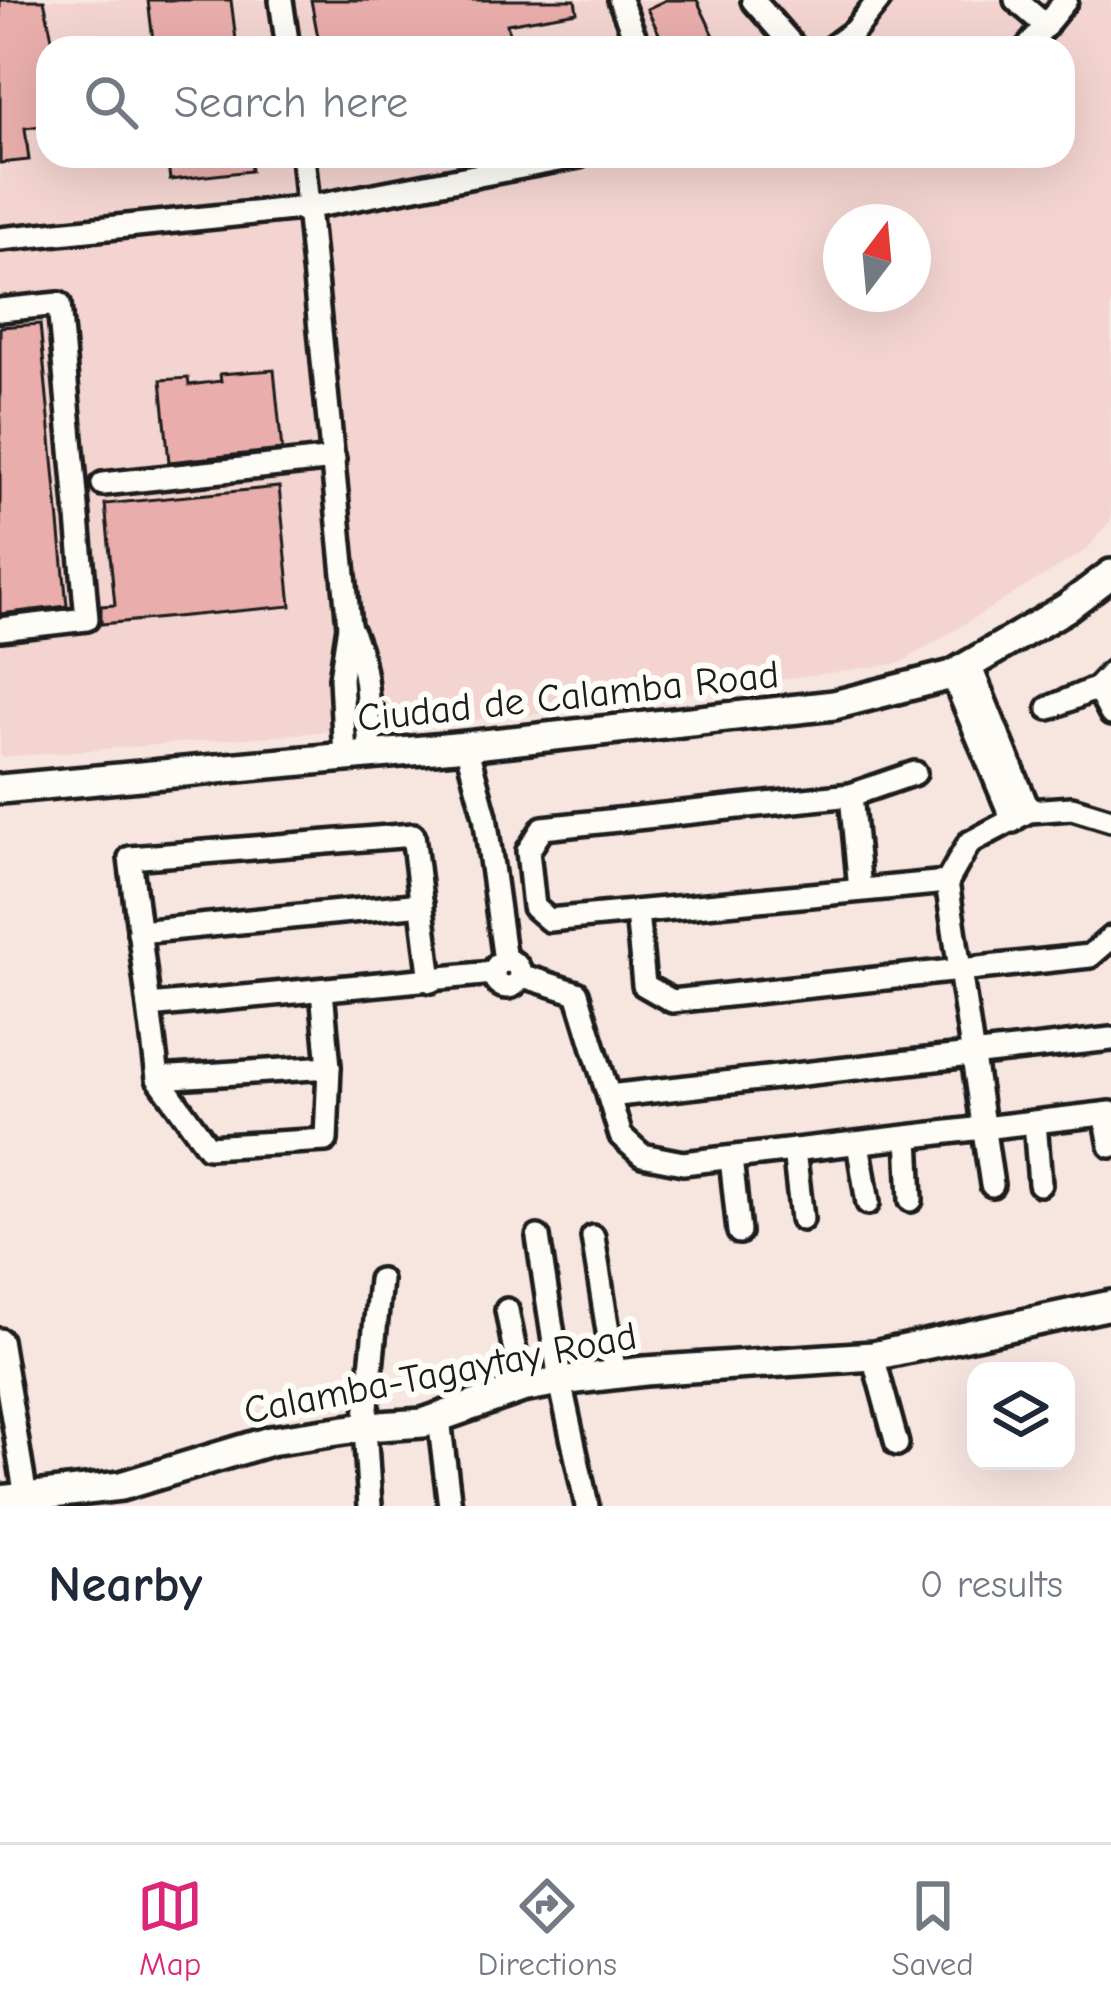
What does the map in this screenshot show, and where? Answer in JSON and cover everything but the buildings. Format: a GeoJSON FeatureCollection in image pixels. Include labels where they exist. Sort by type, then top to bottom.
{"type":"FeatureCollection","features":[{"type":"Feature","properties":{"kind":"main road","name":"Ciudad de Calamba Road"},"geometry":{"type":"LineString","coordinates":[[0,789],[780,714],[880,695],[961,670],[1066,608],[1111,574]]}},
{"type":"Feature","properties":{"kind":"main road","name":"Calamba-Tagaytay Road"},"geometry":{"type":"LineString","coordinates":[[13,1498],[122,1486],[270,1441],[439,1419],[522,1388],[560,1381],[873,1355],[1111,1305]]}},
{"type":"Feature","properties":{"kind":"street"},"geometry":{"type":"LineString","coordinates":[[281,0],[286,36]]}},
{"type":"Feature","properties":{"kind":"street"},"geometry":{"type":"LineString","coordinates":[[620,0],[634,36]]}},
{"type":"Feature","properties":{"kind":"street"},"geometry":{"type":"LineString","coordinates":[[753,0],[784,36]]}},
{"type":"Feature","properties":{"kind":"street"},"geometry":{"type":"LineString","coordinates":[[847,36],[880,0]]}},
{"type":"Feature","properties":{"kind":"street"},"geometry":{"type":"LineString","coordinates":[[1016,0],[1046,26]]}},
{"type":"Feature","properties":{"kind":"street"},"geometry":{"type":"LineString","coordinates":[[1038,36],[1066,0]]}},
{"type":"Feature","properties":{"kind":"street"},"geometry":{"type":"LineString","coordinates":[[306,168],[349,626],[361,648],[365,670],[357,756]]}},
{"type":"Feature","properties":{"kind":"street"},"geometry":{"type":"LineString","coordinates":[[0,238],[311,207],[516,168]]}},
{"type":"Feature","properties":{"kind":"street"},"geometry":{"type":"LineString","coordinates":[[0,310],[59,304],[87,619],[0,629]]}},
{"type":"Feature","properties":{"kind":"street"},"geometry":{"type":"LineString","coordinates":[[103,484],[334,459]]}},
{"type":"Feature","properties":{"kind":"street"},"geometry":{"type":"LineString","coordinates":[[961,670],[1021,816]]}},
{"type":"Feature","properties":{"kind":"street"},"geometry":{"type":"LineString","coordinates":[[1049,708],[1104,681],[1111,714]]}},
{"type":"Feature","properties":{"kind":"street"},"geometry":{"type":"LineString","coordinates":[[466,746],[484,816],[506,970]]}},
{"type":"Feature","properties":{"kind":"street"},"geometry":{"type":"LineString","coordinates":[[915,773],[851,794],[543,828],[528,851],[534,907],[549,920],[947,882]]}},
{"type":"Feature","properties":{"kind":"street"},"geometry":{"type":"LineString","coordinates":[[851,794],[860,890]]}},
{"type":"Feature","properties":{"kind":"street"},"geometry":{"type":"LineString","coordinates":[[992,1186],[947,882],[970,843],[1021,816],[1072,808],[1111,820]]}},
{"type":"Feature","properties":{"kind":"street"},"geometry":{"type":"LineString","coordinates":[[322,991],[329,1067],[326,1140],[208,1147],[158,1078],[130,858],[412,835],[431,980]]}},
{"type":"Feature","properties":{"kind":"street"},"geometry":{"type":"LineString","coordinates":[[140,932],[422,904]]}},
{"type":"Feature","properties":{"kind":"street"},"geometry":{"type":"LineString","coordinates":[[637,912],[644,985],[672,1001],[1090,956],[1111,938]]}},
{"type":"Feature","properties":{"kind":"street"},"geometry":{"type":"LineString","coordinates":[[148,1006],[506,970],[577,993],[621,1136],[642,1155],[683,1163],[1108,1114],[1111,1146]]}},
{"type":"Feature","properties":{"kind":"street"},"geometry":{"type":"LineString","coordinates":[[609,1096],[1111,1040]]}},
{"type":"Feature","properties":{"kind":"street"},"geometry":{"type":"LineString","coordinates":[[158,1078],[329,1067]]}},
{"type":"Feature","properties":{"kind":"street"},"geometry":{"type":"LineString","coordinates":[[1035,1122],[1040,1184]]}},
{"type":"Feature","properties":{"kind":"street"},"geometry":{"type":"LineString","coordinates":[[908,1137],[911,1199]]}},
{"type":"Feature","properties":{"kind":"street"},"geometry":{"type":"LineString","coordinates":[[858,1143],[868,1204]]}},
{"type":"Feature","properties":{"kind":"street"},"geometry":{"type":"LineString","coordinates":[[794,1150],[802,1219]]}},
{"type":"Feature","properties":{"kind":"street"},"geometry":{"type":"LineString","coordinates":[[731,1157],[739,1232]]}},
{"type":"Feature","properties":{"kind":"street"},"geometry":{"type":"LineString","coordinates":[[538,1237],[560,1381],[587,1506]]}},
{"type":"Feature","properties":{"kind":"street"},"geometry":{"type":"LineString","coordinates":[[593,1237],[615,1375]]}},
{"type":"Feature","properties":{"kind":"street"},"geometry":{"type":"LineString","coordinates":[[370,1506],[365,1427],[380,1280]]}},
{"type":"Feature","properties":{"kind":"street"},"geometry":{"type":"LineString","coordinates":[[507,1310],[522,1388]]}},
{"type":"Feature","properties":{"kind":"street"},"geometry":{"type":"LineString","coordinates":[[0,1340],[13,1498]]}},
{"type":"Feature","properties":{"kind":"street"},"geometry":{"type":"LineString","coordinates":[[873,1355],[897,1444]]}},
{"type":"Feature","properties":{"kind":"street"},"geometry":{"type":"LineString","coordinates":[[439,1419],[450,1506]]}},
{"type":"Feature","properties":{"kind":"shaded area"},"geometry":{"type":"Polygon","coordinates":[[[0,0],[1111,0],[1111,520],[1086,550],[900,663],[524,716],[0,757],[0,0]]]}}]}
